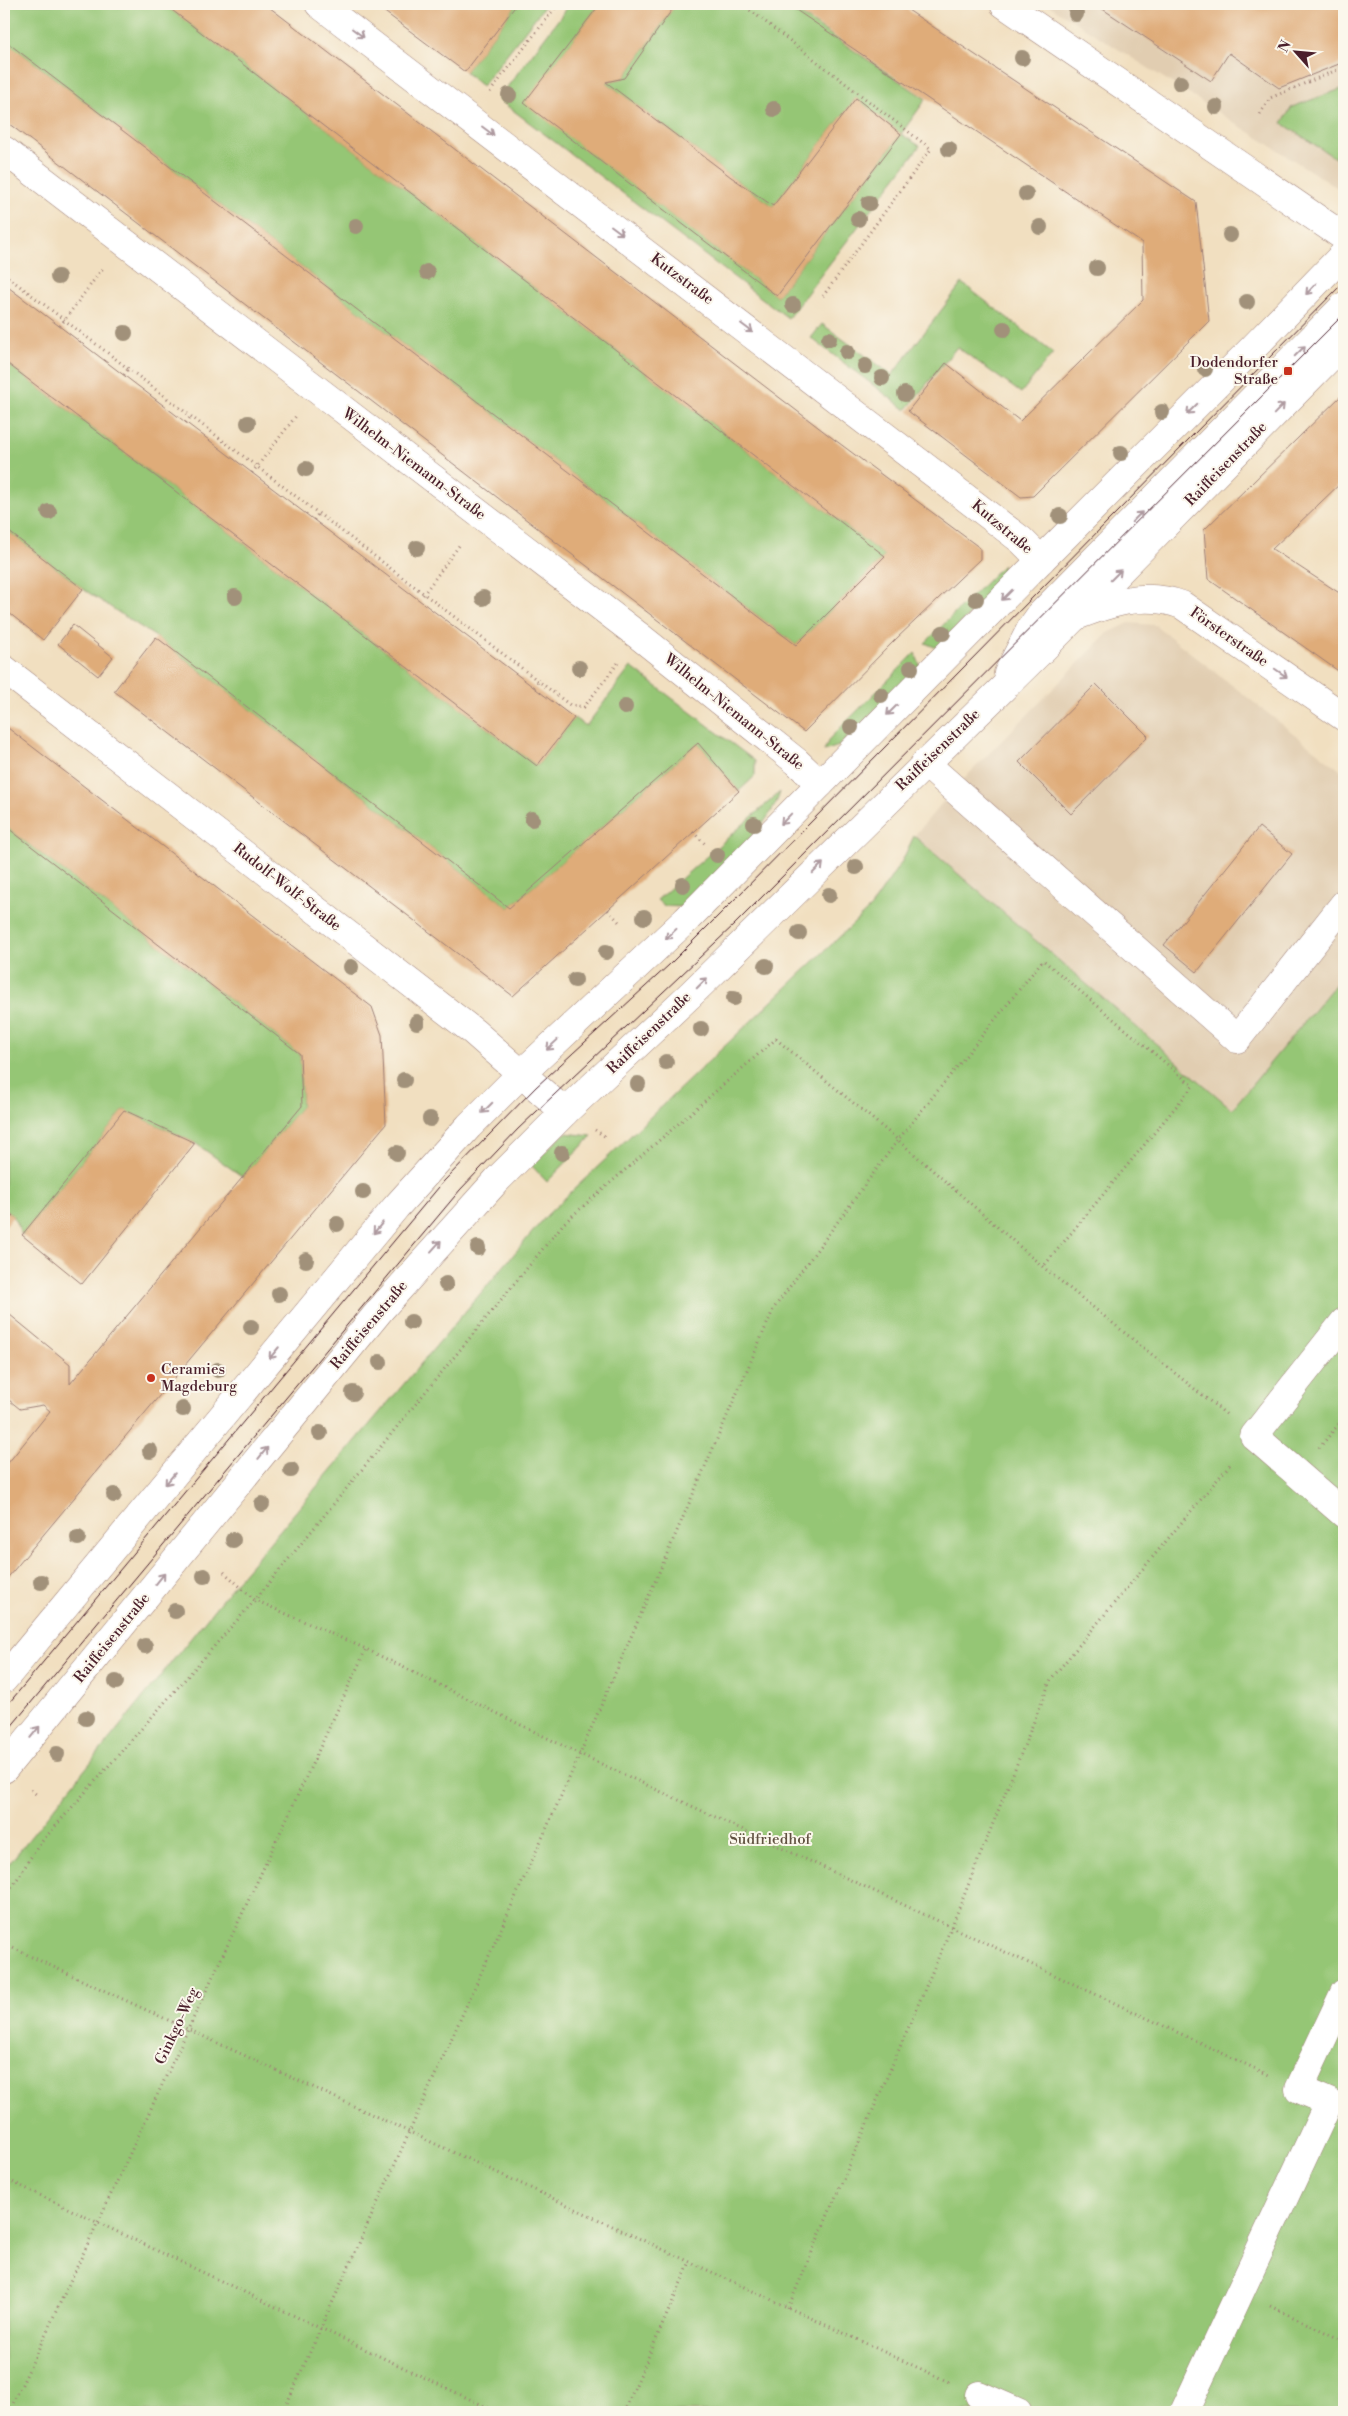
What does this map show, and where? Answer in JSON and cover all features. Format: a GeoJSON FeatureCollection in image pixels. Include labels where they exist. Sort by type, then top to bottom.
{"type":"FeatureCollection","features":[{"type":"Feature","properties":{"kind":"main road","name":"Kutzstraße"},"geometry":{"type":"LineString","coordinates":[[320,4],[964,496],[1021,540],[1041,560]]}},
{"type":"Feature","properties":{"kind":"main road"},"geometry":{"type":"LineString","coordinates":[[1004,4],[1344,237]]}},
{"type":"Feature","properties":{"kind":"main road","name":"Wilhelm-Niemann-Straße"},"geometry":{"type":"LineString","coordinates":[[4,150],[639,636],[797,762],[820,784]]}},
{"type":"Feature","properties":{"kind":"main road"},"geometry":{"type":"LineString","coordinates":[[4,1679],[396,1207],[521,1074],[686,920],[1344,254]]}},
{"type":"Feature","properties":{"kind":"main road"},"geometry":{"type":"LineString","coordinates":[[1000,690],[1040,614],[1344,306]]}},
{"type":"Feature","properties":{"kind":"main road","name":"Raiffeisenstraße"},"geometry":{"type":"LineString","coordinates":[[4,1769],[381,1309],[497,1180],[564,1112],[690,995],[1074,617],[1344,342]]}},
{"type":"Feature","properties":{"kind":"main road","name":"Försterstraße"},"geometry":{"type":"LineString","coordinates":[[1074,617],[1130,599],[1168,600],[1182,605],[1344,717]]}},
{"type":"Feature","properties":{"kind":"main road","name":"Rudolf-Wolf-Straße"},"geometry":{"type":"LineString","coordinates":[[4,669],[474,1032],[564,1112]]}},
{"type":"Feature","properties":{"kind":"main road"},"geometry":{"type":"LineString","coordinates":[[925,763],[1237,1039],[1344,904]]}},
{"type":"Feature","properties":{"kind":"main road"},"geometry":{"type":"LineString","coordinates":[[1344,1322],[1254,1436],[1344,1514]]}},
{"type":"Feature","properties":{"kind":"main road"},"geometry":{"type":"LineString","coordinates":[[1184,2412],[1240,2292],[1337,2106],[1299,2089],[1344,1993]]}},
{"type":"Feature","properties":{"kind":"main road"},"geometry":{"type":"LineString","coordinates":[[979,2395],[1018,2412]]}},
{"type":"Feature","properties":{"kind":"path"},"geometry":{"type":"LineString","coordinates":[[470,118],[558,4]]}},
{"type":"Feature","properties":{"kind":"path"},"geometry":{"type":"LineString","coordinates":[[742,4],[931,149],[823,296]]}},
{"type":"Feature","properties":{"kind":"path"},"geometry":{"type":"LineString","coordinates":[[1260,114],[1270,98],[1344,67]]}},
{"type":"Feature","properties":{"kind":"path"},"geometry":{"type":"LineString","coordinates":[[60,326],[123,241]]}},
{"type":"Feature","properties":{"kind":"path"},"geometry":{"type":"LineString","coordinates":[[4,274],[423,595],[570,705],[584,707],[639,636]]}},
{"type":"Feature","properties":{"kind":"path"},"geometry":{"type":"LineString","coordinates":[[124,375],[128,369]]}},
{"type":"Feature","properties":{"kind":"path"},"geometry":{"type":"LineString","coordinates":[[252,473],[316,390]]}},
{"type":"Feature","properties":{"kind":"path"},"geometry":{"type":"LineString","coordinates":[[186,423],[191,416]]}},
{"type":"Feature","properties":{"kind":"path"},"geometry":{"type":"LineString","coordinates":[[314,520],[318,514]]}},
{"type":"Feature","properties":{"kind":"path"},"geometry":{"type":"LineString","coordinates":[[423,595],[480,516]]}},
{"type":"Feature","properties":{"kind":"path"},"geometry":{"type":"LineString","coordinates":[[381,570],[385,565]]}},
{"type":"Feature","properties":{"kind":"path"},"geometry":{"type":"LineString","coordinates":[[456,628],[459,622]]}},
{"type":"Feature","properties":{"kind":"path"},"geometry":{"type":"LineString","coordinates":[[534,687],[538,682]]}},
{"type":"Feature","properties":{"kind":"path"},"geometry":{"type":"LineString","coordinates":[[693,832],[706,846]]}},
{"type":"Feature","properties":{"kind":"path"},"geometry":{"type":"LineString","coordinates":[[608,910],[619,922]]}},
{"type":"Feature","properties":{"kind":"path"},"geometry":{"type":"LineString","coordinates":[[283,2412],[580,1754],[774,1308],[898,1140],[1043,960],[1193,1086],[1043,1267]]}},
{"type":"Feature","properties":{"kind":"path"},"geometry":{"type":"LineString","coordinates":[[4,1900],[38,1846],[255,1600],[564,1223],[776,1039],[898,1140],[1043,1267],[1254,1436],[1051,1679],[951,1928],[788,2308]]}},
{"type":"Feature","properties":{"kind":"path"},"geometry":{"type":"LineString","coordinates":[[224,1572],[255,1600],[366,1649],[580,1754],[1299,2089]]}},
{"type":"Feature","properties":{"kind":"path","name":"Ginkgo-Weg"},"geometry":{"type":"LineString","coordinates":[[9,2412],[366,1649]]}},
{"type":"Feature","properties":{"kind":"path"},"geometry":{"type":"LineString","coordinates":[[4,1944],[979,2395]]}},
{"type":"Feature","properties":{"kind":"path"},"geometry":{"type":"LineString","coordinates":[[4,2178],[96,2224],[497,2412]]}},
{"type":"Feature","properties":{"kind":"path"},"geometry":{"type":"LineString","coordinates":[[624,2412],[690,2262]]}},
{"type":"Feature","properties":{"kind":"path"},"geometry":{"type":"LineString","coordinates":[[1240,2292],[1344,2341]]}},
{"type":"Feature","properties":{"kind":"shaded area"},"geometry":{"type":"Polygon","coordinates":[[[1047,4],[1344,4],[1344,192],[1047,4]]]}},
{"type":"Feature","properties":{"kind":"shaded area"},"geometry":{"type":"Polygon","coordinates":[[[1129,623],[1155,625],[1344,773],[1344,974],[1232,1109],[914,836],[954,789],[1108,633],[1129,623]]]}},
{"type":"Feature","properties":{"kind":"green space"},"geometry":{"type":"Polygon","coordinates":[[[11,4],[164,4],[885,556],[796,645],[4,40],[4,10],[11,4]]]}},
{"type":"Feature","properties":{"kind":"green space"},"geometry":{"type":"Polygon","coordinates":[[[517,4],[546,4],[482,86],[465,72],[517,4]]]}},
{"type":"Feature","properties":{"kind":"green space"},"geometry":{"type":"Polygon","coordinates":[[[570,4],[600,4],[525,103],[777,296],[901,134],[920,146],[788,318],[498,99],[570,4]]]}},
{"type":"Feature","properties":{"kind":"green space"},"geometry":{"type":"Polygon","coordinates":[[[676,4],[785,4],[926,99],[901,134],[856,98],[773,206],[731,177],[606,82],[624,78],[676,4]]]}},
{"type":"Feature","properties":{"kind":"green space"},"geometry":{"type":"Polygon","coordinates":[[[1344,88],[1344,164],[1282,123],[1292,107],[1344,88]]]}},
{"type":"Feature","properties":{"kind":"green space"},"geometry":{"type":"Polygon","coordinates":[[[962,283],[1053,353],[1021,393],[957,347],[906,410],[811,338],[822,324],[892,375],[962,283]]]}},
{"type":"Feature","properties":{"kind":"green space"},"geometry":{"type":"Polygon","coordinates":[[[4,361],[537,766],[574,718],[586,726],[631,667],[755,761],[755,776],[739,791],[698,743],[509,908],[156,637],[83,589],[4,528],[4,361]]]}},
{"type":"Feature","properties":{"kind":"green space"},"geometry":{"type":"Polygon","coordinates":[[[1003,565],[1002,577],[995,589],[937,648],[925,643],[1003,565]]]}},
{"type":"Feature","properties":{"kind":"green space"},"geometry":{"type":"Polygon","coordinates":[[[915,653],[920,665],[839,746],[824,751],[829,739],[915,653]]]}},
{"type":"Feature","properties":{"kind":"green space"},"geometry":{"type":"Polygon","coordinates":[[[780,792],[775,806],[753,836],[683,907],[664,906],[657,900],[780,792]]]}},
{"type":"Feature","properties":{"kind":"green space"},"geometry":{"type":"Polygon","coordinates":[[[4,825],[300,1054],[302,1106],[243,1177],[195,1143],[124,1110],[22,1235],[13,1216],[4,1209],[4,825]]]}},
{"type":"Feature","properties":{"kind":"green space","name":"Südfriedhof"},"geometry":{"type":"Polygon","coordinates":[[[914,836],[1232,1109],[1344,974],[1344,2412],[4,2412],[4,1870],[236,1582],[547,1215],[871,907],[902,861],[914,836]]]}},
{"type":"Feature","properties":{"kind":"green space"},"geometry":{"type":"Polygon","coordinates":[[[565,1133],[592,1136],[547,1182],[531,1165],[565,1133]]]}},
{"type":"Feature","properties":{"kind":"building"},"geometry":{"type":"Polygon","coordinates":[[[164,4],[265,4],[831,437],[980,548],[980,559],[896,639],[804,732],[4,120],[4,40],[796,645],[885,556],[164,4]]]}},
{"type":"Feature","properties":{"kind":"building"},"geometry":{"type":"Polygon","coordinates":[[[374,4],[517,4],[465,72],[374,4]]]}},
{"type":"Feature","properties":{"kind":"building"},"geometry":{"type":"Polygon","coordinates":[[[600,4],[676,4],[624,78],[606,82],[731,177],[773,206],[856,98],[901,134],[777,296],[524,103],[600,4]]]}},
{"type":"Feature","properties":{"kind":"building"},"geometry":{"type":"Polygon","coordinates":[[[787,4],[899,4],[1196,202],[1209,321],[1033,496],[1021,497],[908,411],[946,363],[1020,421],[1143,300],[1142,243],[787,4]]]}},
{"type":"Feature","properties":{"kind":"building"},"geometry":{"type":"Polygon","coordinates":[[[1095,4],[1344,4],[1344,62],[1279,88],[1229,53],[1211,81],[1095,4]]]}},
{"type":"Feature","properties":{"kind":"building"},"geometry":{"type":"Polygon","coordinates":[[[4,284],[574,718],[537,766],[4,361],[4,284]]]}},
{"type":"Feature","properties":{"kind":"building"},"geometry":{"type":"Polygon","coordinates":[[[1344,393],[1344,480],[1272,549],[1344,596],[1344,675],[1208,579],[1204,530],[1344,393]]]}},
{"type":"Feature","properties":{"kind":"building"},"geometry":{"type":"Polygon","coordinates":[[[4,528],[83,589],[43,640],[4,609],[4,528]]]}},
{"type":"Feature","properties":{"kind":"building"},"geometry":{"type":"Polygon","coordinates":[[[73,625],[113,657],[98,676],[58,644],[73,625]]]}},
{"type":"Feature","properties":{"kind":"building"},"geometry":{"type":"Polygon","coordinates":[[[156,637],[509,908],[698,743],[739,791],[513,996],[114,691],[156,637]]]}},
{"type":"Feature","properties":{"kind":"building"},"geometry":{"type":"Polygon","coordinates":[[[1096,684],[1148,736],[1071,814],[1019,762],[1096,684]]]}},
{"type":"Feature","properties":{"kind":"building"},"geometry":{"type":"Polygon","coordinates":[[[4,725],[372,1007],[382,1035],[386,1124],[4,1582],[4,1468],[50,1411],[43,1405],[20,1409],[4,1396],[4,1310],[70,1364],[70,1384],[302,1106],[300,1054],[4,825],[4,725]]]}},
{"type":"Feature","properties":{"kind":"building"},"geometry":{"type":"Polygon","coordinates":[[[1259,827],[1292,854],[1197,972],[1164,945],[1259,827]]]}},
{"type":"Feature","properties":{"kind":"building"},"geometry":{"type":"Polygon","coordinates":[[[124,1110],[195,1143],[82,1284],[22,1235],[124,1110]]]}},
{"type":"Feature","properties":{"kind":"building"},"geometry":{"type":"Polygon","coordinates":[[[4,1209],[13,1216],[4,1228],[4,1209]]]}},
{"type":"Feature","properties":{"kind":"tram line"},"geometry":{"type":"LineString","coordinates":[[4,1709],[444,1181],[536,1087],[669,965],[1344,282]]}},
{"type":"Feature","properties":{"kind":"tram line"},"geometry":{"type":"LineString","coordinates":[[4,1735],[460,1190],[518,1129],[734,925],[1344,314]]}},
{"type":"Feature","properties":{"kind":"place","name":"Dodendorfer Straße"},"geometry":{"type":"Point","coordinates":[1288,371]}},
{"type":"Feature","properties":{"kind":"place","name":"Ceramies Magdeburg"},"geometry":{"type":"Point","coordinates":[151,1378]}}]}
